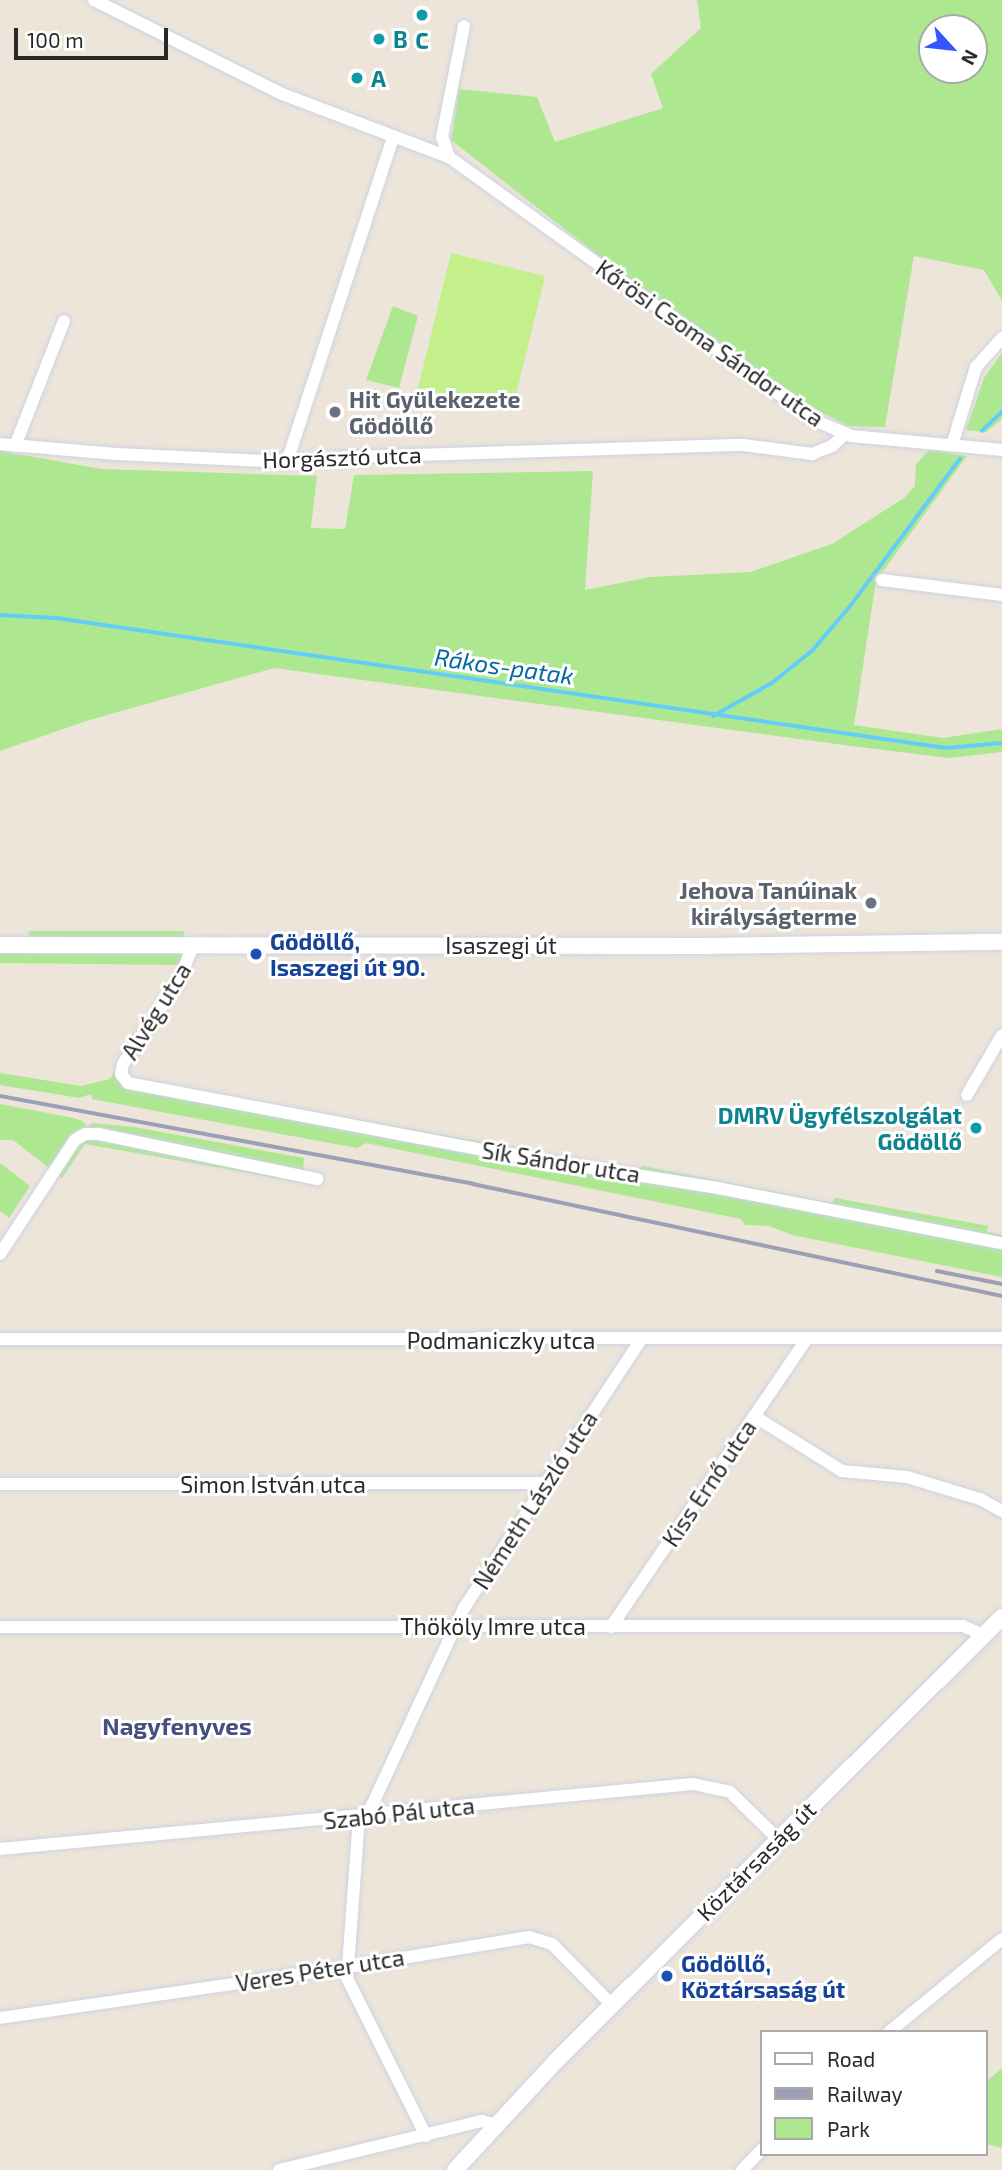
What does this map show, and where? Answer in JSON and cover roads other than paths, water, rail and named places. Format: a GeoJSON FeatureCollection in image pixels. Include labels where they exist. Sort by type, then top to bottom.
{"type":"FeatureCollection","features":[{"type":"Feature","properties":{"kind":"main road","name":"Isaszegi út"},"geometry":{"type":"LineString","coordinates":[[0,945],[702,946],[1002,942]]}},
{"type":"Feature","properties":{"kind":"main road","name":"Köztársaság út"},"geometry":{"type":"LineString","coordinates":[[455,2170],[778,1839],[1002,1617]]}},
{"type":"Feature","properties":{"kind":"street","name":"Kőrösi Csoma Sándor utca"},"geometry":{"type":"LineString","coordinates":[[94,0],[237,74],[309,106],[449,157],[802,412],[845,435],[1002,450]]}},
{"type":"Feature","properties":{"kind":"street"},"geometry":{"type":"LineString","coordinates":[[449,157],[442,138],[464,26]]}},
{"type":"Feature","properties":{"kind":"street"},"geometry":{"type":"LineString","coordinates":[[288,462],[393,137]]}},
{"type":"Feature","properties":{"kind":"street"},"geometry":{"type":"LineString","coordinates":[[15,446],[64,321]]}},
{"type":"Feature","properties":{"kind":"street"},"geometry":{"type":"LineString","coordinates":[[952,444],[971,377],[981,360],[1002,338]]}},
{"type":"Feature","properties":{"kind":"street","name":"Horgásztó utca"},"geometry":{"type":"LineString","coordinates":[[0,444],[288,462],[365,456],[743,445],[812,454],[832,446],[845,435]]}},
{"type":"Feature","properties":{"kind":"street"},"geometry":{"type":"LineString","coordinates":[[882,580],[1002,595]]}},
{"type":"Feature","properties":{"kind":"street","name":"Alvég utca"},"geometry":{"type":"LineString","coordinates":[[122,1077],[122,1064],[179,981],[193,945]]}},
{"type":"Feature","properties":{"kind":"street"},"geometry":{"type":"LineString","coordinates":[[967,1095],[1002,1035]]}},
{"type":"Feature","properties":{"kind":"street","name":"Sík Sándor utca"},"geometry":{"type":"LineString","coordinates":[[122,1077],[131,1084],[167,1092],[516,1156],[718,1188],[1002,1244]]}},
{"type":"Feature","properties":{"kind":"street"},"geometry":{"type":"LineString","coordinates":[[0,1254],[75,1140],[82,1135],[99,1134],[317,1179]]}},
{"type":"Feature","properties":{"kind":"street","name":"Podmaniczky utca"},"geometry":{"type":"LineString","coordinates":[[0,1339],[1002,1338]]}},
{"type":"Feature","properties":{"kind":"street","name":"Kiss Ernő utca"},"geometry":{"type":"LineString","coordinates":[[611,1627],[807,1339]]}},
{"type":"Feature","properties":{"kind":"street","name":"Németh László utca"},"geometry":{"type":"LineString","coordinates":[[345,1967],[363,1817],[464,1608],[641,1340]]}},
{"type":"Feature","properties":{"kind":"street"},"geometry":{"type":"LineString","coordinates":[[754,1416],[842,1471],[906,1477],[980,1499],[1002,1511]]}},
{"type":"Feature","properties":{"kind":"street","name":"Simon István utca"},"geometry":{"type":"LineString","coordinates":[[0,1484],[545,1483]]}},
{"type":"Feature","properties":{"kind":"street","name":"Thököly Imre utca"},"geometry":{"type":"LineString","coordinates":[[0,1628],[963,1626],[984,1635]]}},
{"type":"Feature","properties":{"kind":"street","name":"Szabó Pál utca"},"geometry":{"type":"LineString","coordinates":[[0,1849],[693,1784],[730,1792],[778,1839]]}},
{"type":"Feature","properties":{"kind":"street","name":"Veres Péter utca"},"geometry":{"type":"LineString","coordinates":[[0,2018],[345,1967],[514,1938],[538,1938],[559,1951],[613,2006]]}},
{"type":"Feature","properties":{"kind":"street"},"geometry":{"type":"LineString","coordinates":[[892,2030],[1002,1939]]}},
{"type":"Feature","properties":{"kind":"street"},"geometry":{"type":"LineString","coordinates":[[345,1967],[426,2136]]}},
{"type":"Feature","properties":{"kind":"street"},"geometry":{"type":"LineString","coordinates":[[279,2170],[482,2122],[496,2125]]}},
{"type":"Feature","properties":{"kind":"street"},"geometry":{"type":"LineString","coordinates":[[742,2170],[760,2151]]}},
{"type":"Feature","properties":{"kind":"waterway"},"geometry":{"type":"LineString","coordinates":[[982,431],[1002,412]]}},
{"type":"Feature","properties":{"kind":"waterway"},"geometry":{"type":"LineString","coordinates":[[713,716],[772,683],[813,650],[851,605],[960,459]]}},
{"type":"Feature","properties":{"kind":"waterway","name":"Rákos-patak"},"geometry":{"type":"LineString","coordinates":[[0,615],[56,618],[946,748],[1002,743]]}},
{"type":"Feature","properties":{"kind":"railway"},"geometry":{"type":"LineString","coordinates":[[0,1096],[473,1184],[1002,1296]]}},
{"type":"Feature","properties":{"kind":"railway"},"geometry":{"type":"LineString","coordinates":[[937,1271],[1002,1284]]}},
{"type":"Feature","properties":{"kind":"place","name":"C"},"geometry":{"type":"Point","coordinates":[422,15]}},
{"type":"Feature","properties":{"kind":"place","name":"B"},"geometry":{"type":"Point","coordinates":[379,39]}},
{"type":"Feature","properties":{"kind":"place","name":"A"},"geometry":{"type":"Point","coordinates":[357,78]}},
{"type":"Feature","properties":{"kind":"place","name":"Hit Gyülekezete Gödöllő"},"geometry":{"type":"Point","coordinates":[335,412]}},
{"type":"Feature","properties":{"kind":"place","name":"Jehova Tanúinak királyságterme"},"geometry":{"type":"Point","coordinates":[871,903]}},
{"type":"Feature","properties":{"kind":"place","name":"Gödöllő, Isaszegi út 90."},"geometry":{"type":"Point","coordinates":[256,954]}},
{"type":"Feature","properties":{"kind":"place","name":"DMRV Ügyfélszolgálat Gödöllő"},"geometry":{"type":"Point","coordinates":[976,1128]}},
{"type":"Feature","properties":{"kind":"place","name":"Gödöllő, Köztársaság út"},"geometry":{"type":"Point","coordinates":[667,1976]}},
{"type":"Feature","properties":{"kind":"district","name":"Nagyfenyves"},"geometry":{"type":"Point","coordinates":[177,1726]}}]}
